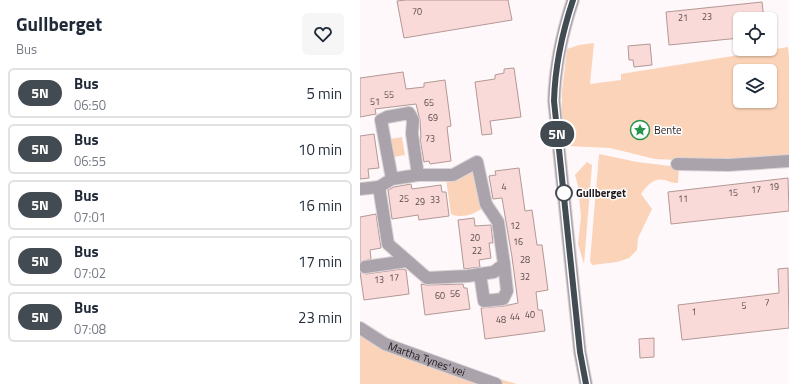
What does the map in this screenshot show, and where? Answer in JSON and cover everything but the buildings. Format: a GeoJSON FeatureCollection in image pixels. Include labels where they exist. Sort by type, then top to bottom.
{"type":"FeatureCollection","features":[{"type":"Feature","properties":{"kind":"street"},"geometry":{"type":"LineString","coordinates":[[573,0],[559,51],[554,101],[580,352],[586,384]]}},
{"type":"Feature","properties":{"kind":"street"},"geometry":{"type":"LineString","coordinates":[[392,179],[381,120],[387,117],[409,113],[413,120],[412,134],[418,175]]}},
{"type":"Feature","properties":{"kind":"street"},"geometry":{"type":"LineString","coordinates":[[676,164],[728,165],[789,161]]}},
{"type":"Feature","properties":{"kind":"street"},"geometry":{"type":"LineString","coordinates":[[360,189],[379,187],[392,179],[418,175],[453,175],[477,162],[486,204],[498,222],[508,291],[503,299],[484,301],[480,274]]}},
{"type":"Feature","properties":{"kind":"street"},"geometry":{"type":"LineString","coordinates":[[379,187],[388,244],[427,278],[468,276],[494,272],[504,264]]}},
{"type":"Feature","properties":{"kind":"street"},"geometry":{"type":"LineString","coordinates":[[365,267],[407,261]]}},
{"type":"Feature","properties":{"kind":"street","name":"Martha Tynes' vei"},"geometry":{"type":"LineString","coordinates":[[360,328],[385,344],[496,384]]}},
{"type":"Feature","properties":{"kind":"shaded area"},"geometry":{"type":"Polygon","coordinates":[[[594,43],[590,84],[621,80],[621,74],[733,56],[777,56],[777,49],[788,47],[789,157],[702,161],[655,159],[610,148],[568,146],[562,115],[562,91],[567,49],[579,45],[594,43]]]}},
{"type":"Feature","properties":{"kind":"shaded area"},"geometry":{"type":"Polygon","coordinates":[[[402,137],[405,155],[393,157],[390,139],[402,137]]]}},
{"type":"Feature","properties":{"kind":"shaded area"},"geometry":{"type":"Polygon","coordinates":[[[599,154],[637,162],[679,167],[678,183],[661,179],[657,180],[648,185],[641,194],[652,209],[638,238],[637,250],[629,258],[617,262],[592,265],[590,261],[599,154]]]}},
{"type":"Feature","properties":{"kind":"shaded area"},"geometry":{"type":"Polygon","coordinates":[[[587,162],[592,165],[584,264],[578,244],[581,217],[578,186],[575,175],[587,162]]]}},
{"type":"Feature","properties":{"kind":"shaded area"},"geometry":{"type":"Polygon","coordinates":[[[475,171],[483,208],[463,216],[451,214],[446,179],[463,176],[475,171]]]}},
{"type":"Feature","properties":{"kind":"shaded area"},"geometry":{"type":"Polygon","coordinates":[[[360,328],[413,353],[517,384],[360,384],[360,328]]]}},
{"type":"Feature","properties":{"kind":"bus line","name":"5N"},"geometry":{"type":"LineString","coordinates":[[573,0],[566,20],[559,51],[554,101],[580,352],[586,384]]}},
{"type":"Feature","properties":{"kind":"place","name":"Bente"},"geometry":{"type":"Point","coordinates":[640,130]}},
{"type":"Feature","properties":{"kind":"place","name":"Gullberget"},"geometry":{"type":"Point","coordinates":[564,193]}}]}
